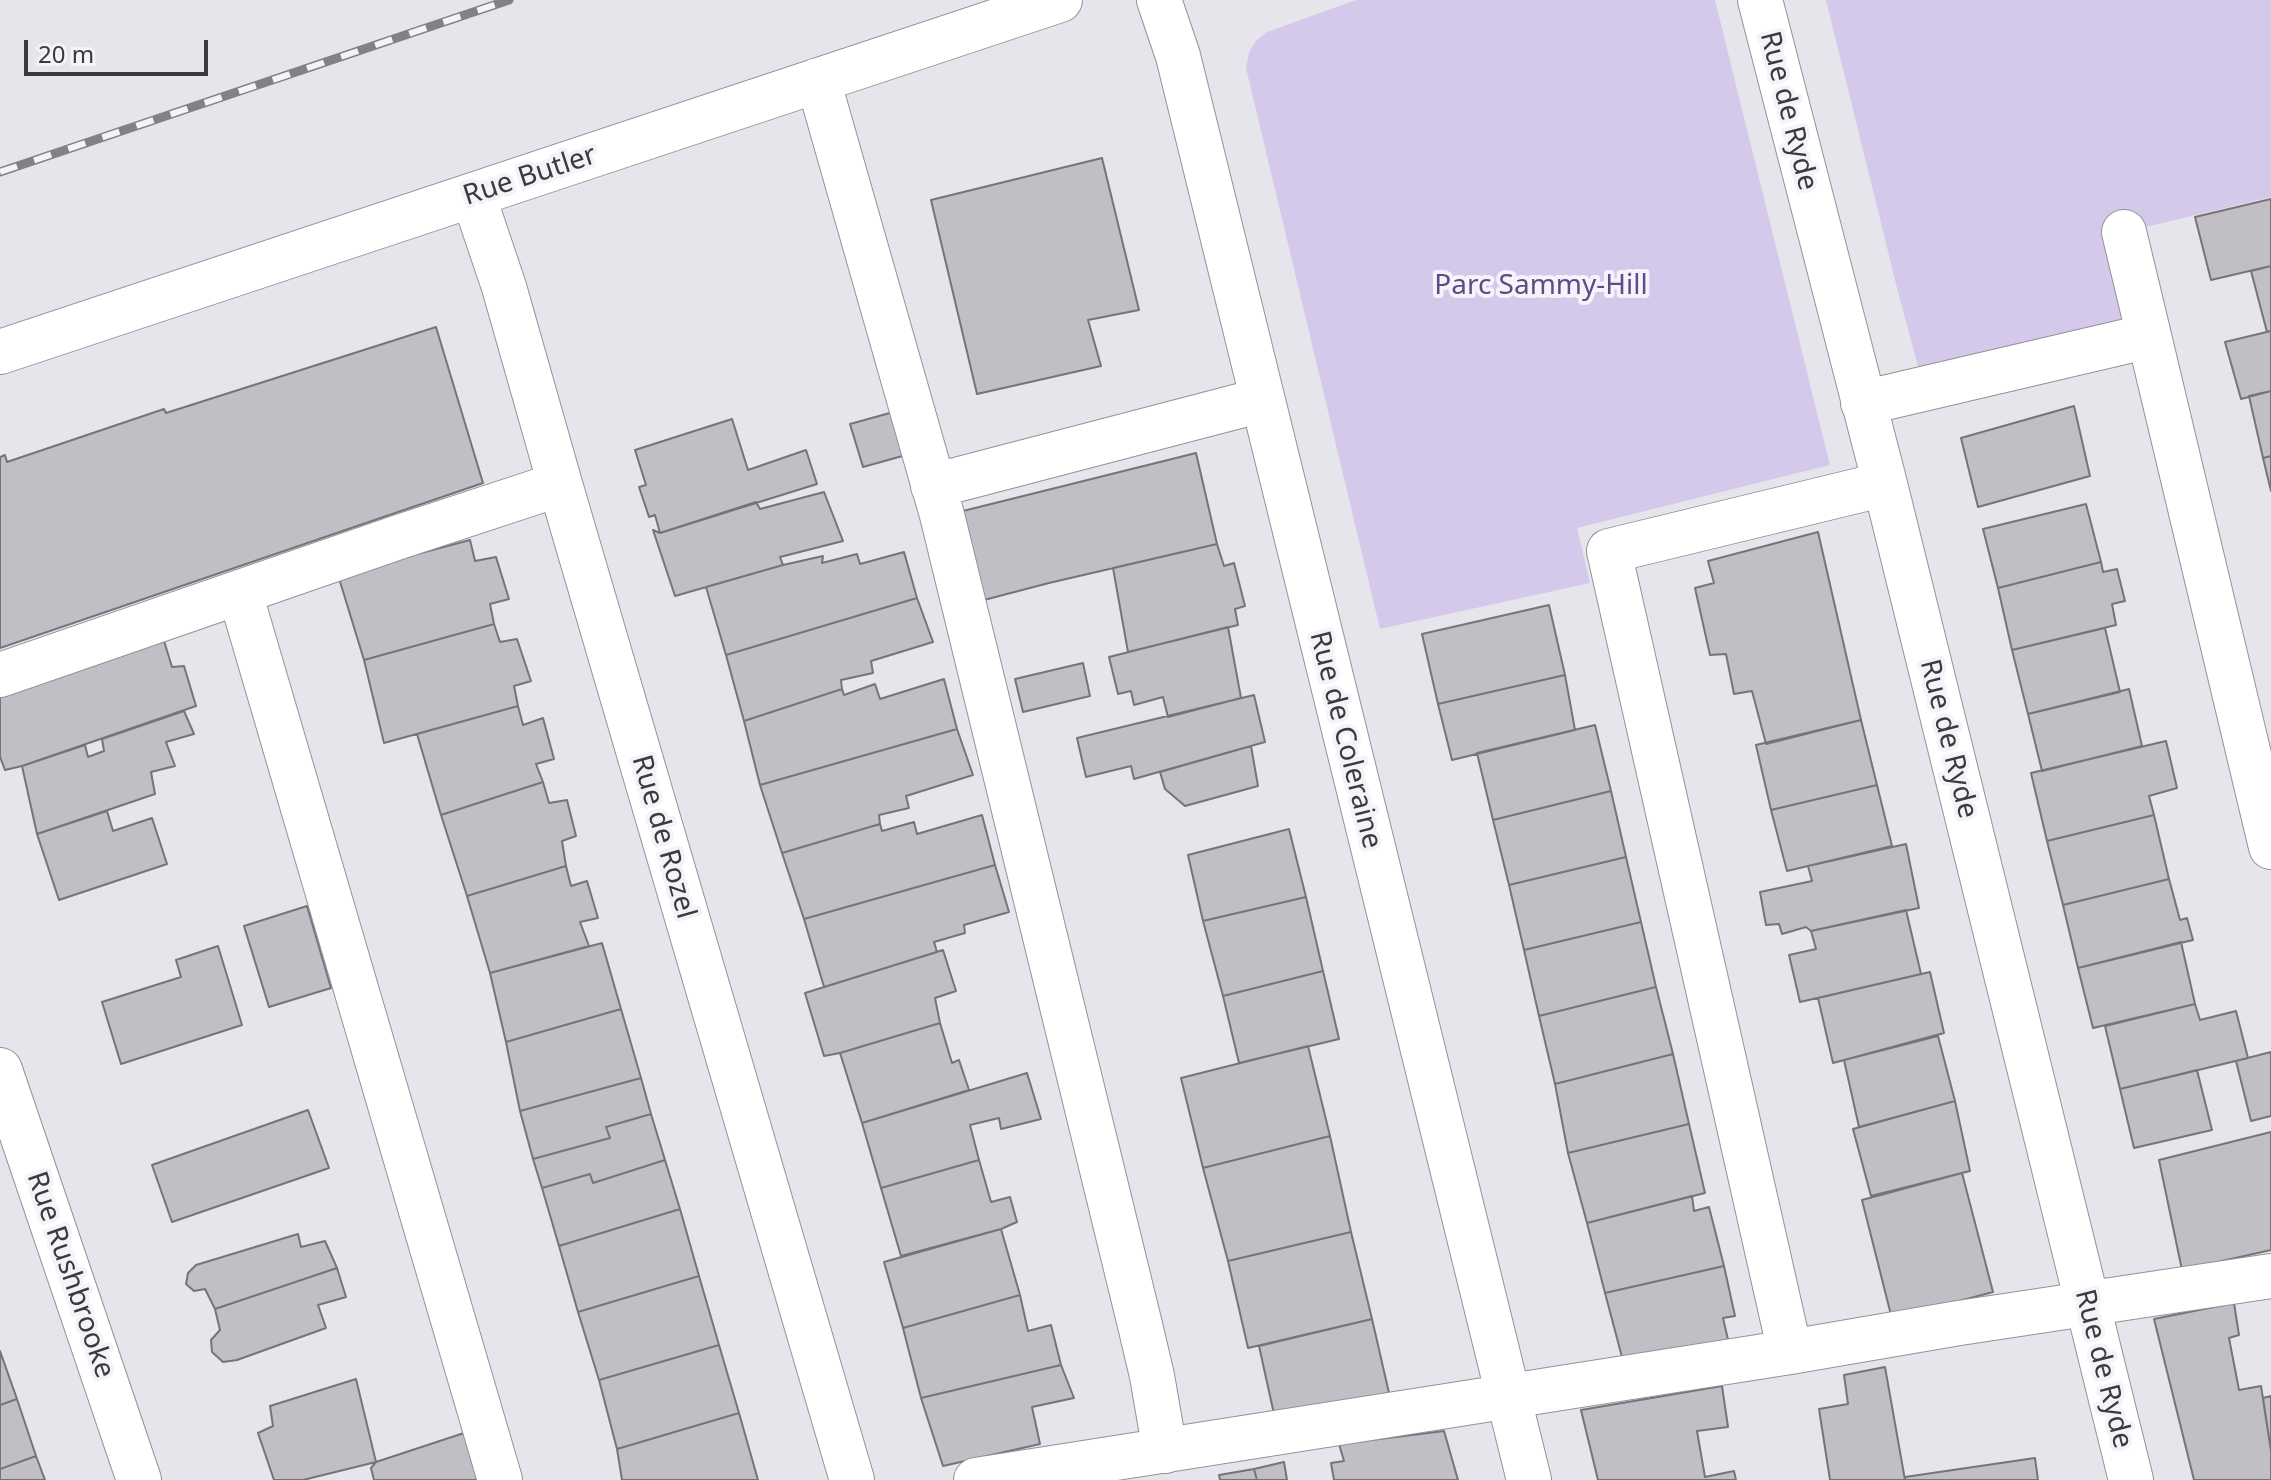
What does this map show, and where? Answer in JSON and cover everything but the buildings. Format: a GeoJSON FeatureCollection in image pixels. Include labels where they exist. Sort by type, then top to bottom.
{"type":"FeatureCollection","features":[{"type":"Feature","properties":{"kind":"street","name":"Rue Butler"},"geometry":{"type":"LineString","coordinates":[[0,352],[1060,0]]}},
{"type":"Feature","properties":{"kind":"street","name":"Rue de Coleraine"},"geometry":{"type":"LineString","coordinates":[[1159,0],[1178,56],[1529,1480]]}},
{"type":"Feature","properties":{"kind":"street","name":"Rue de Ryde"},"geometry":{"type":"LineString","coordinates":[[1760,0],[1885,484],[2131,1480]]}},
{"type":"Feature","properties":{"kind":"street"},"geometry":{"type":"LineString","coordinates":[[818,80],[933,486],[1140,1325],[1165,1451]]}},
{"type":"Feature","properties":{"kind":"street","name":"Rue de Rozel"},"geometry":{"type":"LineString","coordinates":[[473,195],[504,287],[852,1480]]}},
{"type":"Feature","properties":{"kind":"street"},"geometry":{"type":"LineString","coordinates":[[2124,232],[2271,847]]}},
{"type":"Feature","properties":{"kind":"street"},"geometry":{"type":"LineString","coordinates":[[1863,403],[2149,336]]}},
{"type":"Feature","properties":{"kind":"street"},"geometry":{"type":"LineString","coordinates":[[933,486],[1262,400]]}},
{"type":"Feature","properties":{"kind":"street"},"geometry":{"type":"LineString","coordinates":[[0,675],[560,484]]}},
{"type":"Feature","properties":{"kind":"street"},"geometry":{"type":"LineString","coordinates":[[1790,1352],[1609,551],[1885,484]]}},
{"type":"Feature","properties":{"kind":"street"},"geometry":{"type":"LineString","coordinates":[[240,593],[500,1480]]}},
{"type":"Feature","properties":{"kind":"street","name":"Rue Rushbrooke"},"geometry":{"type":"LineString","coordinates":[[0,1070],[139,1480]]}},
{"type":"Feature","properties":{"kind":"street"},"geometry":{"type":"LineString","coordinates":[[976,1480],[2271,1276]]}},
{"type":"Feature","properties":{"kind":"green space","name":"Parc Sammy-Hill"},"geometry":{"type":"Polygon","coordinates":[[[1356,0],[1715,0],[1830,465],[1577,528],[1590,583],[1380,629],[1246,68],[1249,52],[1267,32],[1356,0]]]}},
{"type":"Feature","properties":{"kind":"green space"},"geometry":{"type":"Polygon","coordinates":[[[1826,0],[2271,0],[2271,197],[2112,235],[2131,319],[1919,370],[1826,0]]]}},
{"type":"Feature","properties":{"kind":"railway"},"geometry":{"type":"LineString","coordinates":[[0,172],[509,0]]}}]}
